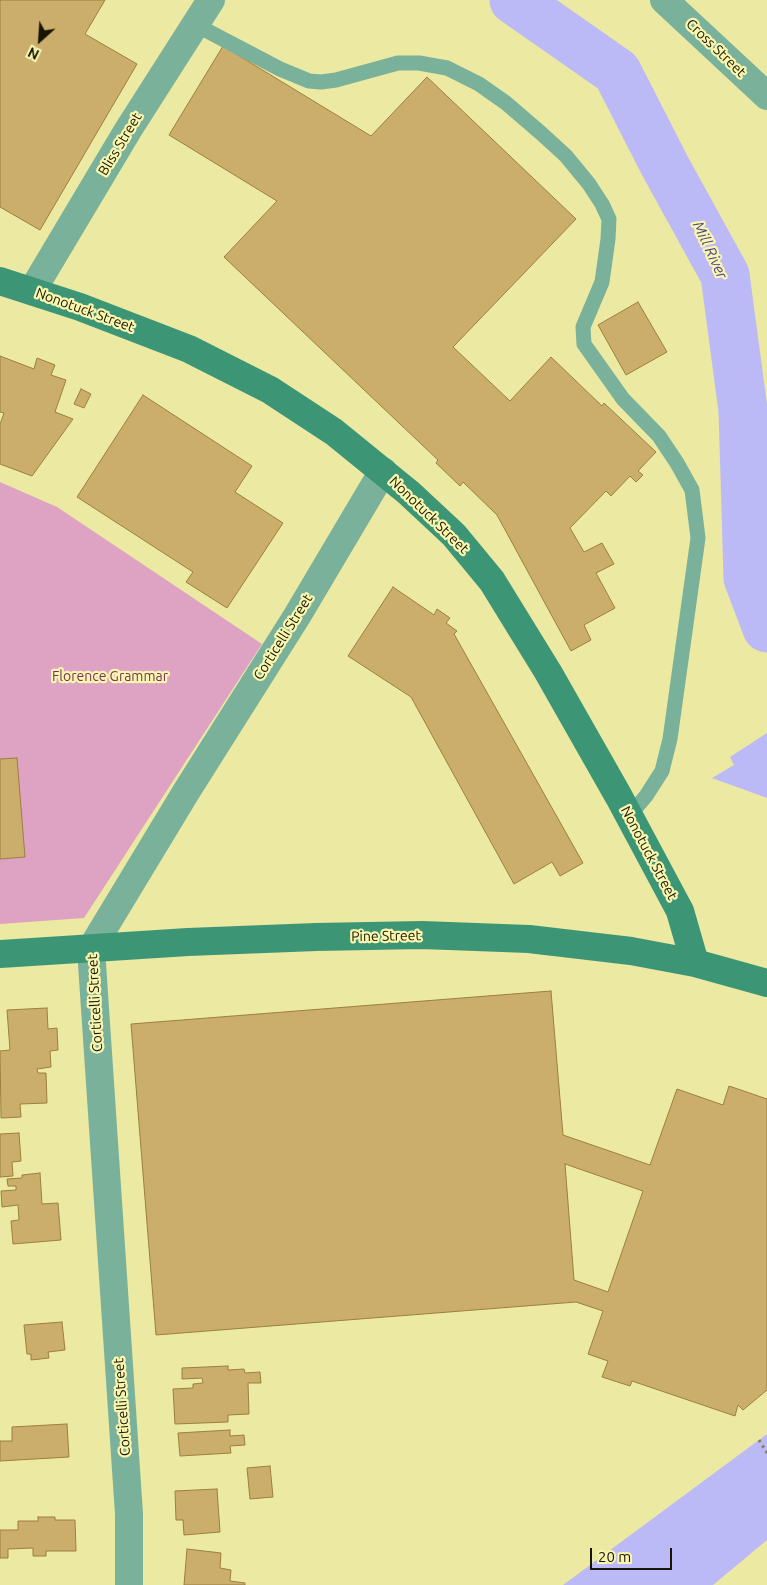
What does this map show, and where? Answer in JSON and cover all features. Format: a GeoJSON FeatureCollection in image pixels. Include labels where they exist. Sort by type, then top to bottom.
{"type":"FeatureCollection","features":[{"type":"Feature","properties":{"kind":"main road","name":"Nonotuck Street"},"geometry":{"type":"LineString","coordinates":[[0,281],[104,316],[189,349],[270,390],[334,432],[383,471],[454,535],[492,581],[548,672],[629,816],[680,912],[696,962]]}},
{"type":"Feature","properties":{"kind":"main road","name":"Pine Street"},"geometry":{"type":"LineString","coordinates":[[0,954],[188,942],[316,937],[422,935],[529,939],[631,951],[696,962],[767,983]]}},
{"type":"Feature","properties":{"kind":"street","name":"Cross Street"},"geometry":{"type":"LineString","coordinates":[[664,0],[767,96]]}},
{"type":"Feature","properties":{"kind":"street","name":"Bliss Street"},"geometry":{"type":"LineString","coordinates":[[32,291],[128,130],[203,14]]}},
{"type":"Feature","properties":{"kind":"street","name":"Corticelli Street"},"geometry":{"type":"LineString","coordinates":[[129,1585],[129,1514],[91,949],[186,792],[297,616],[383,471]]}},
{"type":"Feature","properties":{"kind":"lane"},"geometry":{"type":"LineString","coordinates":[[203,14],[280,69],[309,81],[336,80],[398,63],[418,63],[447,68],[479,84],[506,103],[542,134],[566,156],[602,204],[609,219],[608,239],[602,282],[583,327],[584,344],[623,400],[659,436],[677,463],[692,490],[698,538],[670,739],[662,771],[646,796],[629,816]]}},
{"type":"Feature","properties":{"kind":"path"},"geometry":{"type":"LineString","coordinates":[[759,1440],[767,1453]]}},
{"type":"Feature","properties":{"kind":"green space","name":"Florence Grammar"},"geometry":{"type":"Polygon","coordinates":[[[0,482],[57,507],[262,644],[84,918],[0,924],[0,482]]]}},
{"type":"Feature","properties":{"kind":"water"},"geometry":{"type":"Polygon","coordinates":[[[767,733],[767,798],[712,778],[734,765],[730,757],[767,733]]]}},
{"type":"Feature","properties":{"kind":"water"},"geometry":{"type":"Polygon","coordinates":[[[767,1434],[767,1540],[713,1585],[563,1585],[767,1434]]]}},
{"type":"Feature","properties":{"kind":"building"},"geometry":{"type":"Polygon","coordinates":[[[0,0],[105,0],[85,34],[137,64],[40,230],[0,207],[0,0]]]}},
{"type":"Feature","properties":{"kind":"building"},"geometry":{"type":"Polygon","coordinates":[[[223,46],[371,136],[427,77],[576,219],[453,347],[510,401],[551,357],[602,406],[604,403],[656,452],[638,471],[643,475],[636,482],[630,476],[611,496],[606,491],[570,528],[584,552],[602,543],[614,564],[596,573],[615,608],[584,625],[591,640],[571,651],[497,515],[463,482],[460,486],[436,463],[438,460],[224,257],[277,201],[169,135],[223,46]]]}},
{"type":"Feature","properties":{"kind":"building"},"geometry":{"type":"Polygon","coordinates":[[[638,302],[667,352],[626,375],[598,325],[638,302]]]}},
{"type":"Feature","properties":{"kind":"building"},"geometry":{"type":"Polygon","coordinates":[[[0,356],[34,369],[37,358],[55,365],[51,375],[66,380],[55,412],[73,419],[32,476],[0,464],[0,424],[4,413],[0,412],[0,356]]]}},
{"type":"Feature","properties":{"kind":"building"},"geometry":{"type":"Polygon","coordinates":[[[81,389],[91,394],[84,408],[74,404],[81,389]]]}},
{"type":"Feature","properties":{"kind":"building"},"geometry":{"type":"Polygon","coordinates":[[[143,395],[252,466],[235,492],[283,523],[227,608],[186,582],[193,572],[77,497],[143,395]]]}},
{"type":"Feature","properties":{"kind":"building"},"geometry":{"type":"Polygon","coordinates":[[[393,587],[434,615],[437,609],[450,618],[446,623],[457,631],[454,634],[583,863],[560,876],[552,862],[514,884],[411,697],[348,656],[393,587]]]}},
{"type":"Feature","properties":{"kind":"building"},"geometry":{"type":"Polygon","coordinates":[[[17,758],[25,857],[0,859],[0,759],[17,758]]]}},
{"type":"Feature","properties":{"kind":"building"},"geometry":{"type":"Polygon","coordinates":[[[551,991],[563,1135],[650,1165],[677,1089],[723,1105],[729,1086],[767,1099],[767,1390],[743,1410],[738,1405],[735,1416],[632,1381],[630,1386],[602,1377],[608,1361],[588,1354],[603,1311],[576,1302],[156,1335],[131,1024],[551,991]],[[565,1164],[574,1280],[608,1292],[643,1191],[565,1164]]]}},
{"type":"Feature","properties":{"kind":"building"},"geometry":{"type":"Polygon","coordinates":[[[47,1008],[48,1029],[57,1028],[58,1050],[50,1051],[51,1067],[37,1069],[38,1073],[46,1073],[47,1103],[20,1104],[21,1117],[1,1118],[0,1051],[10,1050],[7,1010],[47,1008]]]}},
{"type":"Feature","properties":{"kind":"building"},"geometry":{"type":"Polygon","coordinates":[[[19,1133],[21,1161],[12,1162],[13,1176],[0,1177],[0,1134],[19,1133]]]}},
{"type":"Feature","properties":{"kind":"building"},"geometry":{"type":"Polygon","coordinates":[[[40,1173],[42,1204],[58,1203],[61,1240],[13,1244],[11,1221],[19,1220],[18,1205],[2,1207],[1,1191],[16,1190],[16,1186],[8,1186],[7,1179],[22,1178],[22,1175],[40,1173]]]}},
{"type":"Feature","properties":{"kind":"building"},"geometry":{"type":"Polygon","coordinates":[[[62,1322],[65,1350],[48,1352],[49,1358],[31,1360],[31,1354],[27,1354],[24,1325],[62,1322]]]}},
{"type":"Feature","properties":{"kind":"building"},"geometry":{"type":"Polygon","coordinates":[[[228,1366],[228,1370],[244,1369],[245,1373],[260,1372],[261,1383],[248,1383],[249,1414],[228,1415],[228,1422],[175,1424],[173,1389],[193,1388],[193,1384],[203,1383],[202,1378],[182,1379],[182,1368],[228,1366]]]}},
{"type":"Feature","properties":{"kind":"building"},"geometry":{"type":"Polygon","coordinates":[[[67,1424],[69,1457],[0,1461],[0,1441],[12,1441],[12,1427],[67,1424]]]}},
{"type":"Feature","properties":{"kind":"building"},"geometry":{"type":"Polygon","coordinates":[[[230,1430],[230,1436],[244,1435],[245,1445],[230,1446],[231,1453],[180,1456],[178,1433],[230,1430]]]}},
{"type":"Feature","properties":{"kind":"building"},"geometry":{"type":"Polygon","coordinates":[[[270,1466],[273,1497],[250,1499],[247,1468],[270,1466]]]}},
{"type":"Feature","properties":{"kind":"building"},"geometry":{"type":"Polygon","coordinates":[[[217,1489],[220,1532],[184,1535],[183,1520],[176,1520],[175,1491],[217,1489]]]}},
{"type":"Feature","properties":{"kind":"building"},"geometry":{"type":"Polygon","coordinates":[[[38,1517],[55,1517],[55,1520],[75,1520],[76,1551],[46,1551],[46,1556],[33,1556],[33,1548],[8,1549],[8,1558],[0,1558],[0,1530],[18,1530],[18,1521],[38,1521],[38,1517]]]}},
{"type":"Feature","properties":{"kind":"building"},"geometry":{"type":"Polygon","coordinates":[[[187,1549],[221,1553],[220,1568],[231,1570],[230,1581],[245,1583],[245,1585],[184,1585],[187,1549]]]}},
{"type":"Feature","properties":{"kind":"waterway","name":"Mill River"},"geometry":{"type":"LineString","coordinates":[[514,0],[617,72],[665,166],[725,275],[743,410],[748,578],[767,628]]}}]}
